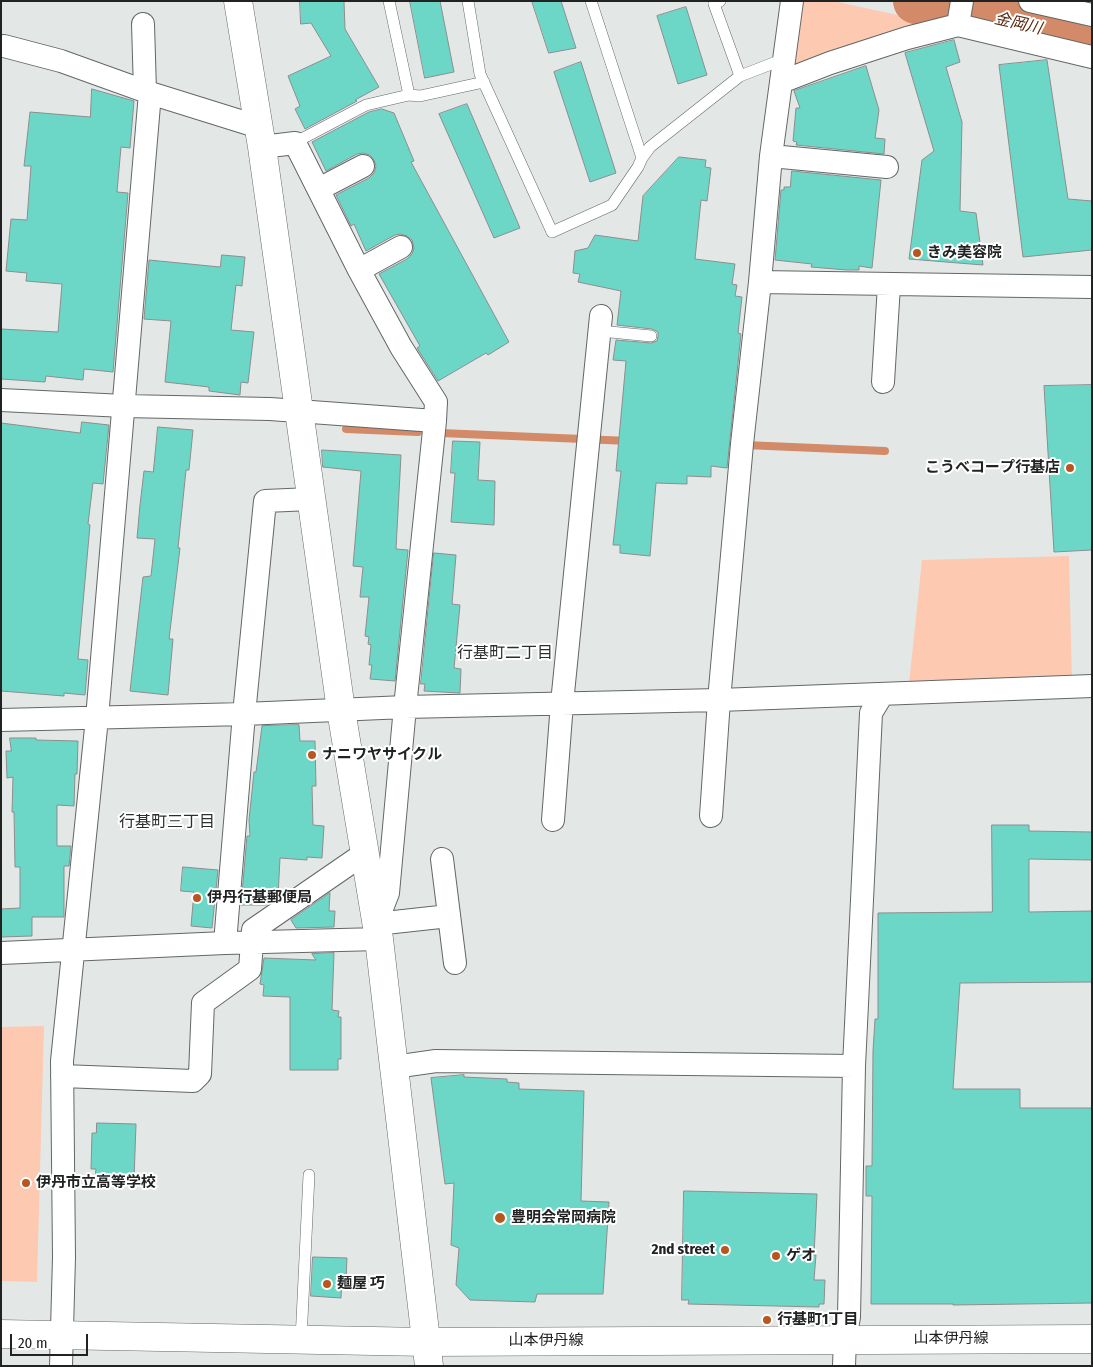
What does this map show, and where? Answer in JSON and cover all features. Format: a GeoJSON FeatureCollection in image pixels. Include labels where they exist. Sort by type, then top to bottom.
{"type":"FeatureCollection","features":[{"type":"Feature","properties":{"kind":"street"},"geometry":{"type":"LineString","coordinates":[[238,1],[261,137],[341,710],[378,932],[428,1354]]}},
{"type":"Feature","properties":{"kind":"street"},"geometry":{"type":"LineString","coordinates":[[958,25],[962,1]]}},
{"type":"Feature","properties":{"kind":"street"},"geometry":{"type":"LineString","coordinates":[[1030,1],[1092,15]]}},
{"type":"Feature","properties":{"kind":"street"},"geometry":{"type":"LineString","coordinates":[[711,816],[719,700],[742,444],[760,282],[771,156],[784,59],[788,2]]}},
{"type":"Feature","properties":{"kind":"street"},"geometry":{"type":"LineString","coordinates":[[61,1366],[64,1257],[62,1061],[97,718],[124,406],[148,92],[143,24]]}},
{"type":"Feature","properties":{"kind":"street"},"geometry":{"type":"LineString","coordinates":[[781,82],[830,63],[907,38],[958,25],[1092,57]]}},
{"type":"Feature","properties":{"kind":"street"},"geometry":{"type":"LineString","coordinates":[[2,52],[61,61],[148,92],[261,137],[292,144],[295,143],[359,270],[401,347],[436,402],[388,893],[378,932]]}},
{"type":"Feature","properties":{"kind":"street"},"geometry":{"type":"LineString","coordinates":[[771,156],[887,167]]}},
{"type":"Feature","properties":{"kind":"street"},"geometry":{"type":"LineString","coordinates":[[319,189],[362,166]]}},
{"type":"Feature","properties":{"kind":"street"},"geometry":{"type":"LineString","coordinates":[[359,270],[401,247]]}},
{"type":"Feature","properties":{"kind":"street"},"geometry":{"type":"LineString","coordinates":[[760,282],[1092,287]]}},
{"type":"Feature","properties":{"kind":"street"},"geometry":{"type":"LineString","coordinates":[[883,382],[889,285]]}},
{"type":"Feature","properties":{"kind":"street"},"geometry":{"type":"LineString","coordinates":[[553,820],[562,703],[601,324]]}},
{"type":"Feature","properties":{"kind":"street"},"geometry":{"type":"LineString","coordinates":[[1,400],[124,406],[298,410],[435,421]]}},
{"type":"Feature","properties":{"kind":"street"},"geometry":{"type":"LineString","coordinates":[[225,943],[244,714],[265,501],[311,499]]}},
{"type":"Feature","properties":{"kind":"street"},"geometry":{"type":"LineString","coordinates":[[1,720],[244,714],[405,706],[882,695],[1092,686]]}},
{"type":"Feature","properties":{"kind":"street"},"geometry":{"type":"LineString","coordinates":[[844,1352],[849,1316],[854,1066],[871,713],[882,695]]}},
{"type":"Feature","properties":{"kind":"street"},"geometry":{"type":"LineString","coordinates":[[62,1076],[193,1081],[200,1074],[203,1003],[250,969],[253,930],[365,853]]}},
{"type":"Feature","properties":{"kind":"street"},"geometry":{"type":"LineString","coordinates":[[442,859],[455,963]]}},
{"type":"Feature","properties":{"kind":"street"},"geometry":{"type":"LineString","coordinates":[[1,953],[252,942],[378,932],[449,916]]}},
{"type":"Feature","properties":{"kind":"street"},"geometry":{"type":"LineString","coordinates":[[394,1067],[436,1061],[854,1066]]}},
{"type":"Feature","properties":{"kind":"street","name":"山本伊丹線"},"geometry":{"type":"LineString","coordinates":[[1,1334],[302,1340],[428,1354],[844,1352],[1092,1339]]}},
{"type":"Feature","properties":{"kind":"lane"},"geometry":{"type":"LineString","coordinates":[[389,1],[409,95]]}},
{"type":"Feature","properties":{"kind":"lane"},"geometry":{"type":"LineString","coordinates":[[468,1],[480,74],[552,232],[612,205],[650,148],[740,76],[784,59]]}},
{"type":"Feature","properties":{"kind":"lane"},"geometry":{"type":"LineString","coordinates":[[591,1],[642,158]]}},
{"type":"Feature","properties":{"kind":"lane"},"geometry":{"type":"LineString","coordinates":[[720,1],[714,4],[740,76]]}},
{"type":"Feature","properties":{"kind":"lane"},"geometry":{"type":"LineString","coordinates":[[292,144],[366,105],[409,95],[420,96],[484,82]]}},
{"type":"Feature","properties":{"kind":"lane"},"geometry":{"type":"LineString","coordinates":[[601,324],[651,336]]}},
{"type":"Feature","properties":{"kind":"lane"},"geometry":{"type":"LineString","coordinates":[[302,1340],[309,1175]]}},
{"type":"Feature","properties":{"kind":"shaded area"},"geometry":{"type":"Polygon","coordinates":[[[798,1],[833,1],[934,23],[790,76],[798,1]]]}},
{"type":"Feature","properties":{"kind":"shaded area"},"geometry":{"type":"Polygon","coordinates":[[[1069,556],[1072,682],[909,684],[922,560],[1069,556]]]}},
{"type":"Feature","properties":{"kind":"shaded area"},"geometry":{"type":"Polygon","coordinates":[[[44,1026],[37,1282],[1,1281],[1,1027],[44,1026]]]}},
{"type":"Feature","properties":{"kind":"building"},"geometry":{"type":"Polygon","coordinates":[[[300,1],[344,1],[345,29],[379,87],[305,129],[295,109],[300,106],[288,76],[331,56],[311,23],[301,24],[300,1]]]}},
{"type":"Feature","properties":{"kind":"building"},"geometry":{"type":"Polygon","coordinates":[[[410,1],[440,1],[454,72],[425,78],[410,1]]]}},
{"type":"Feature","properties":{"kind":"building"},"geometry":{"type":"Polygon","coordinates":[[[532,1],[561,1],[576,48],[549,53],[532,1]]]}},
{"type":"Feature","properties":{"kind":"building"},"geometry":{"type":"Polygon","coordinates":[[[686,7],[707,75],[678,84],[657,16],[686,7]]]}},
{"type":"Feature","properties":{"kind":"building"},"geometry":{"type":"Polygon","coordinates":[[[954,40],[960,62],[946,67],[962,122],[960,211],[976,213],[983,265],[909,259],[922,160],[934,151],[905,53],[954,40]]]}},
{"type":"Feature","properties":{"kind":"building"},"geometry":{"type":"Polygon","coordinates":[[[1047,60],[1068,199],[1092,201],[1092,250],[1023,257],[999,65],[1047,60]]]}},
{"type":"Feature","properties":{"kind":"building"},"geometry":{"type":"Polygon","coordinates":[[[581,62],[616,173],[590,182],[554,72],[581,62]]]}},
{"type":"Feature","properties":{"kind":"building"},"geometry":{"type":"Polygon","coordinates":[[[866,66],[879,110],[875,138],[885,139],[884,154],[796,145],[797,142],[793,141],[796,108],[800,108],[794,91],[866,66]]]}},
{"type":"Feature","properties":{"kind":"building"},"geometry":{"type":"Polygon","coordinates":[[[92,89],[134,101],[130,148],[121,147],[117,192],[128,193],[113,372],[84,369],[83,380],[46,376],[45,382],[1,379],[1,329],[58,332],[62,284],[26,281],[27,273],[6,271],[11,219],[27,220],[31,166],[24,166],[30,112],[90,117],[92,89]]]}},
{"type":"Feature","properties":{"kind":"building"},"geometry":{"type":"Polygon","coordinates":[[[467,104],[520,228],[494,238],[439,114],[467,104]]]}},
{"type":"Feature","properties":{"kind":"building"},"geometry":{"type":"Polygon","coordinates":[[[382,109],[394,113],[414,161],[411,162],[509,342],[438,381],[417,348],[420,346],[379,274],[407,259],[412,254],[414,248],[412,240],[401,234],[395,235],[366,251],[354,224],[351,226],[336,195],[369,178],[374,173],[376,166],[374,160],[370,155],[357,154],[326,171],[312,142],[369,112],[382,109]]]}},
{"type":"Feature","properties":{"kind":"building"},"geometry":{"type":"Polygon","coordinates":[[[679,157],[706,160],[705,167],[711,168],[707,201],[701,200],[695,259],[735,264],[732,284],[737,285],[735,296],[742,297],[738,333],[741,334],[727,468],[711,466],[711,477],[687,476],[687,484],[656,483],[650,556],[620,553],[620,545],[613,545],[621,471],[616,471],[626,361],[613,360],[616,340],[651,343],[657,341],[658,332],[652,329],[617,325],[621,291],[578,282],[580,274],[573,273],[575,251],[588,248],[595,235],[638,241],[643,196],[679,157]]]}},
{"type":"Feature","properties":{"kind":"building"},"geometry":{"type":"Polygon","coordinates":[[[792,171],[881,180],[872,268],[859,266],[859,270],[847,270],[811,267],[812,264],[775,260],[781,190],[784,190],[784,187],[790,187],[792,171]]]}},
{"type":"Feature","properties":{"kind":"building"},"geometry":{"type":"Polygon","coordinates":[[[222,255],[245,257],[242,286],[236,285],[231,330],[254,332],[248,383],[241,382],[240,395],[209,391],[209,387],[165,382],[171,321],[144,319],[149,260],[220,267],[222,255]]]}},
{"type":"Feature","properties":{"kind":"building","name":"こうべコープ行基店"},"geometry":{"type":"Polygon","coordinates":[[[1092,385],[1092,550],[1054,552],[1044,386],[1092,385]]]}},
{"type":"Feature","properties":{"kind":"building"},"geometry":{"type":"Polygon","coordinates":[[[82,422],[109,425],[103,484],[93,483],[88,524],[90,525],[78,659],[88,660],[85,695],[64,693],[64,696],[1,691],[1,423],[80,433],[82,422]]]}},
{"type":"Feature","properties":{"kind":"building"},"geometry":{"type":"Polygon","coordinates":[[[158,427],[193,430],[189,470],[186,470],[178,548],[180,548],[169,639],[173,639],[168,695],[130,691],[143,577],[151,576],[155,539],[137,538],[140,505],[144,471],[153,472],[158,427]]]}},
{"type":"Feature","properties":{"kind":"building"},"geometry":{"type":"Polygon","coordinates":[[[453,441],[480,442],[478,480],[495,481],[494,525],[451,522],[455,473],[451,473],[453,441]]]}},
{"type":"Feature","properties":{"kind":"building"},"geometry":{"type":"Polygon","coordinates":[[[322,450],[401,455],[396,549],[408,550],[395,681],[370,679],[372,665],[369,665],[371,645],[368,644],[369,637],[365,636],[369,597],[360,597],[363,567],[353,566],[361,471],[323,467],[322,450]]]}},
{"type":"Feature","properties":{"kind":"building"},"geometry":{"type":"Polygon","coordinates":[[[434,553],[456,555],[452,604],[460,605],[454,668],[461,669],[460,693],[424,691],[425,684],[421,684],[434,553]]]}},
{"type":"Feature","properties":{"kind":"building"},"geometry":{"type":"Polygon","coordinates":[[[299,725],[300,741],[315,741],[316,786],[312,786],[313,825],[324,826],[322,858],[307,857],[307,860],[280,858],[278,897],[266,905],[241,905],[247,836],[250,836],[249,820],[254,772],[256,772],[262,726],[299,725]]]}},
{"type":"Feature","properties":{"kind":"building"},"geometry":{"type":"Polygon","coordinates":[[[10,738],[78,741],[74,806],[57,805],[57,846],[71,846],[69,866],[64,866],[64,917],[32,917],[32,936],[1,937],[1,909],[20,908],[20,867],[15,867],[14,812],[12,812],[13,777],[7,778],[6,751],[11,751],[10,738]]]}},
{"type":"Feature","properties":{"kind":"building"},"geometry":{"type":"Polygon","coordinates":[[[992,825],[1029,825],[1029,831],[1092,832],[1092,860],[1029,859],[1029,912],[1092,911],[1092,982],[960,983],[953,1089],[1020,1089],[1020,1108],[1092,1108],[1092,1303],[871,1304],[872,1196],[866,1196],[866,1166],[872,1166],[873,1051],[875,1019],[878,1019],[878,913],[992,912],[992,825]]]}},
{"type":"Feature","properties":{"kind":"building"},"geometry":{"type":"Polygon","coordinates":[[[183,867],[218,870],[212,928],[191,926],[194,892],[181,891],[183,867]]]}},
{"type":"Feature","properties":{"kind":"building"},"geometry":{"type":"Polygon","coordinates":[[[330,893],[329,911],[335,911],[334,927],[296,928],[291,920],[330,893]]]}},
{"type":"Feature","properties":{"kind":"building"},"geometry":{"type":"Polygon","coordinates":[[[334,953],[332,1010],[339,1011],[338,1017],[341,1017],[341,1059],[338,1059],[338,1070],[290,1070],[290,997],[263,996],[264,985],[260,984],[264,958],[316,960],[312,954],[334,953]]]}},
{"type":"Feature","properties":{"kind":"building"},"geometry":{"type":"Polygon","coordinates":[[[464,1075],[464,1077],[507,1079],[507,1082],[519,1083],[519,1089],[584,1091],[581,1201],[609,1202],[603,1294],[537,1294],[535,1302],[470,1300],[456,1285],[459,1248],[451,1245],[454,1183],[445,1184],[431,1078],[464,1075]]]}},
{"type":"Feature","properties":{"kind":"building"},"geometry":{"type":"Polygon","coordinates":[[[97,1123],[136,1124],[134,1180],[95,1178],[96,1169],[91,1169],[92,1133],[96,1133],[97,1123]]]}},
{"type":"Feature","properties":{"kind":"building"},"geometry":{"type":"Polygon","coordinates":[[[684,1191],[817,1194],[814,1280],[825,1280],[824,1304],[819,1304],[819,1307],[688,1304],[689,1300],[682,1300],[684,1191]]]}},
{"type":"Feature","properties":{"kind":"building"},"geometry":{"type":"Polygon","coordinates":[[[313,1257],[347,1258],[346,1279],[342,1278],[341,1298],[311,1296],[313,1257]]]}},
{"type":"Feature","properties":{"kind":"waterway","name":"金岡川"},"geometry":{"type":"LineString","coordinates":[[916,1],[1092,41]]}},
{"type":"Feature","properties":{"kind":"waterway"},"geometry":{"type":"LineString","coordinates":[[346,429],[418,432]]}},
{"type":"Feature","properties":{"kind":"waterway"},"geometry":{"type":"LineString","coordinates":[[441,433],[629,441]]}},
{"type":"Feature","properties":{"kind":"waterway"},"geometry":{"type":"LineString","coordinates":[[745,445],[885,451]]}},
{"type":"Feature","properties":{"kind":"place","name":"きみ美容院"},"geometry":{"type":"Point","coordinates":[917,253]}},
{"type":"Feature","properties":{"kind":"place","name":"こうべコープ行基店"},"geometry":{"type":"Point","coordinates":[1070,468]}},
{"type":"Feature","properties":{"kind":"place","name":"ナニワヤサイクル"},"geometry":{"type":"Point","coordinates":[312,755]}},
{"type":"Feature","properties":{"kind":"place","name":"伊丹行基郵便局"},"geometry":{"type":"Point","coordinates":[197,898]}},
{"type":"Feature","properties":{"kind":"place","name":"伊丹市立高等学校"},"geometry":{"type":"Point","coordinates":[26,1183]}},
{"type":"Feature","properties":{"kind":"place","name":"豊明会常岡病院"},"geometry":{"type":"Point","coordinates":[500,1218]}},
{"type":"Feature","properties":{"kind":"place","name":"2nd street"},"geometry":{"type":"Point","coordinates":[725,1250]}},
{"type":"Feature","properties":{"kind":"place","name":"ゲオ"},"geometry":{"type":"Point","coordinates":[776,1256]}},
{"type":"Feature","properties":{"kind":"place","name":"麺屋 巧"},"geometry":{"type":"Point","coordinates":[327,1284]}},
{"type":"Feature","properties":{"kind":"place","name":"行基町1丁目"},"geometry":{"type":"Point","coordinates":[767,1320]}},
{"type":"Feature","properties":{"kind":"district","name":"行基町二丁目"},"geometry":{"type":"Point","coordinates":[505,654]}},
{"type":"Feature","properties":{"kind":"district","name":"行基町三丁目"},"geometry":{"type":"Point","coordinates":[167,823]}}]}
